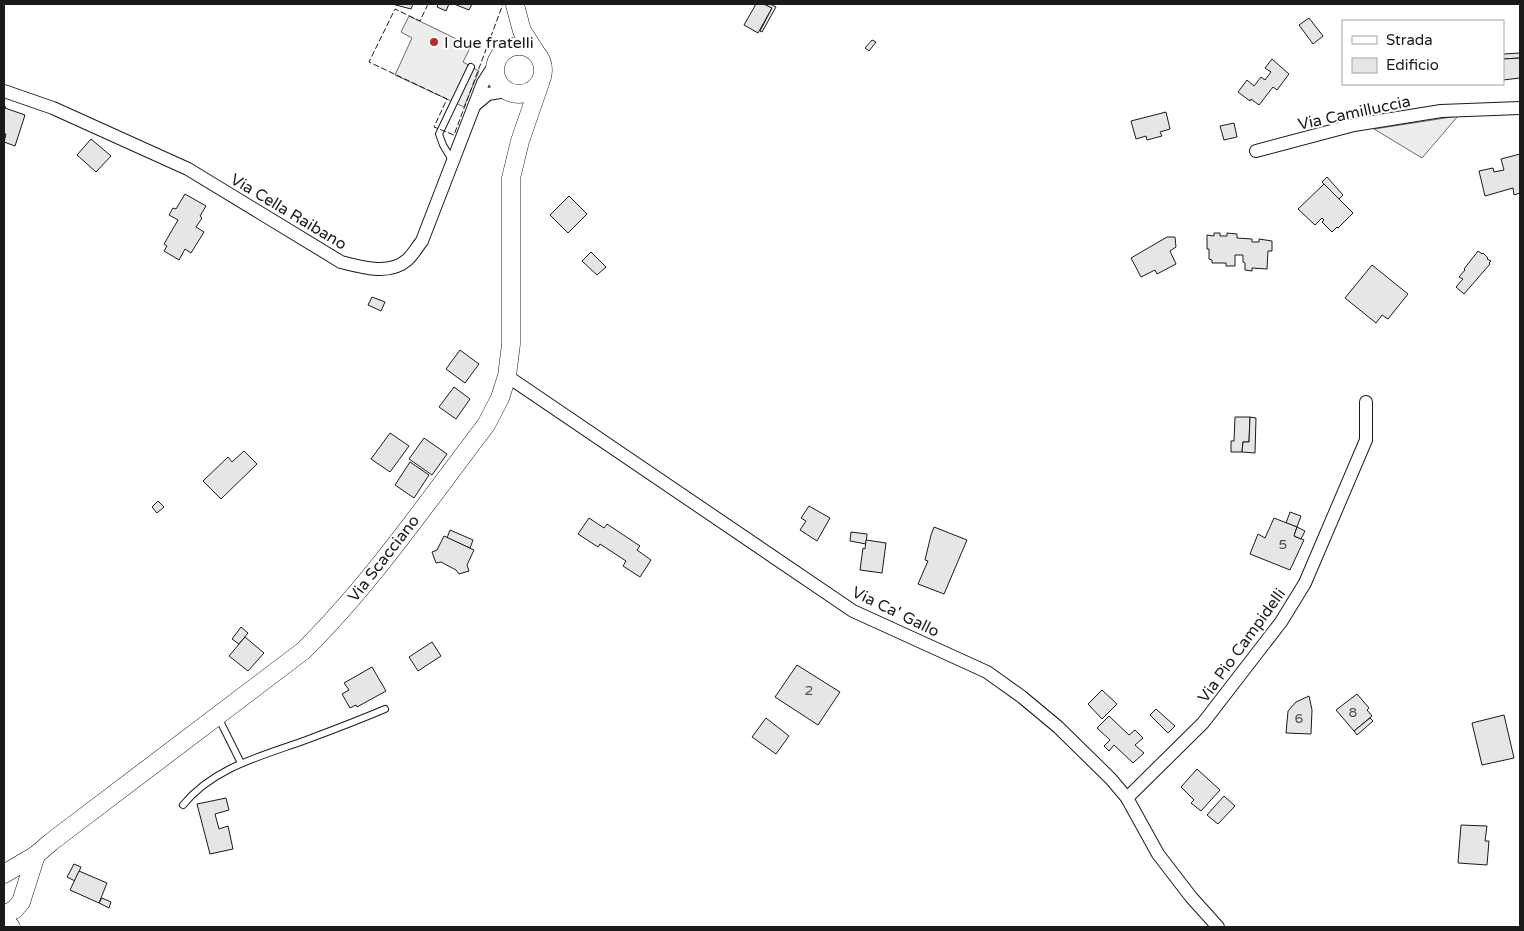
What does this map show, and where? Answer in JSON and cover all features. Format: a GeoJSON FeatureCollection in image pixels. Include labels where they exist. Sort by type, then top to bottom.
{"type":"FeatureCollection","features":[{"type":"Feature","properties":{"kind":"street","name":"Via Scacciano"},"geometry":{"type":"LineString","coordinates":[[4,875],[36,855],[302,651],[331,623],[365,583],[486,425],[500,398],[507,376],[511,344],[511,178],[520,140],[543,75],[543,66],[540,58],[522,31],[515,4]]}},
{"type":"Feature","properties":{"kind":"street","name":"Via Scacciano"},"geometry":{"type":"LineString","coordinates":[[515,4],[512,27],[494,71],[500,86],[506,91],[516,106],[520,140]]}},
{"type":"Feature","properties":{"kind":"street"},"geometry":{"type":"LineString","coordinates":[[500,57],[512,47],[528,47],[535,51]]}},
{"type":"Feature","properties":{"kind":"street","name":"Via Cella Raibano"},"geometry":{"type":"LineString","coordinates":[[4,91],[53,108],[188,169],[341,262],[380,270],[406,261],[422,241],[483,84],[500,57]]}},
{"type":"Feature","properties":{"kind":"street"},"geometry":{"type":"LineString","coordinates":[[474,106],[488,94],[506,91],[524,94],[540,84]]}},
{"type":"Feature","properties":{"kind":"street","name":"Via Camilluccia"},"geometry":{"type":"LineString","coordinates":[[1256,151],[1354,125],[1441,111],[1520,108]]}},
{"type":"Feature","properties":{"kind":"street","name":"Via Ca' Gallo"},"geometry":{"type":"LineString","coordinates":[[507,376],[853,611],[987,672],[1022,697],[1058,727],[1111,779],[1127,798],[1158,854],[1191,897],[1218,927]]}},
{"type":"Feature","properties":{"kind":"street","name":"Via Pio Campidelli"},"geometry":{"type":"LineString","coordinates":[[1127,798],[1204,723],[1281,622],[1305,583],[1366,440],[1366,402]]}},
{"type":"Feature","properties":{"kind":"street"},"geometry":{"type":"LineString","coordinates":[[12,927],[15,906],[36,855]]}},
{"type":"Feature","properties":{"kind":"street"},"geometry":{"type":"LineString","coordinates":[[4,875],[17,881],[22,891],[15,906]]}},
{"type":"Feature","properties":{"kind":"street"},"geometry":{"type":"LineString","coordinates":[[4,920],[12,927]]}},
{"type":"Feature","properties":{"kind":"lane"},"geometry":{"type":"LineString","coordinates":[[453,161],[443,145],[439,134],[471,67]]}},
{"type":"Feature","properties":{"kind":"lane"},"geometry":{"type":"LineString","coordinates":[[183,805],[193,793],[220,773],[241,763],[342,727],[385,709]]}},
{"type":"Feature","properties":{"kind":"lane"},"geometry":{"type":"LineString","coordinates":[[217,716],[241,763]]}},
{"type":"Feature","properties":{"kind":"shaded area"},"geometry":{"type":"Polygon","coordinates":[[[409,16],[471,46],[463,62],[479,71],[464,107],[395,75],[412,38],[401,32],[409,16]]]}},
{"type":"Feature","properties":{"kind":"shaded area"},"geometry":{"type":"Polygon","coordinates":[[[1458,116],[1422,158],[1374,129],[1458,116]]]}},
{"type":"Feature","properties":{"kind":"building"},"geometry":{"type":"Polygon","coordinates":[[[392,4],[413,4],[411,9],[392,4]]]}},
{"type":"Feature","properties":{"kind":"building"},"geometry":{"type":"Polygon","coordinates":[[[438,4],[449,4],[446,11],[437,7],[438,4]]]}},
{"type":"Feature","properties":{"kind":"building"},"geometry":{"type":"Polygon","coordinates":[[[454,4],[472,4],[469,10],[454,4]]]}},
{"type":"Feature","properties":{"kind":"building"},"geometry":{"type":"Polygon","coordinates":[[[756,4],[764,4],[772,8],[758,33],[744,25],[756,4]]]}},
{"type":"Feature","properties":{"kind":"building"},"geometry":{"type":"Polygon","coordinates":[[[764,4],[776,7],[762,32],[760,31],[772,8],[764,4]]]}},
{"type":"Feature","properties":{"kind":"building"},"geometry":{"type":"Polygon","coordinates":[[[1309,18],[1323,36],[1313,44],[1299,25],[1309,18]]]}},
{"type":"Feature","properties":{"kind":"building"},"geometry":{"type":"Polygon","coordinates":[[[872,40],[876,42],[869,51],[865,48],[872,40]]]}},
{"type":"Feature","properties":{"kind":"building"},"geometry":{"type":"Polygon","coordinates":[[[1520,53],[1520,58],[1504,59],[1504,54],[1520,53]]]}},
{"type":"Feature","properties":{"kind":"building"},"geometry":{"type":"Polygon","coordinates":[[[1520,58],[1520,78],[1504,80],[1504,59],[1520,58]]]}},
{"type":"Feature","properties":{"kind":"building"},"geometry":{"type":"Polygon","coordinates":[[[1272,59],[1289,74],[1277,90],[1273,87],[1259,105],[1238,92],[1247,80],[1254,86],[1261,77],[1265,80],[1271,72],[1265,68],[1272,59]]]}},
{"type":"Feature","properties":{"kind":"building"},"geometry":{"type":"Polygon","coordinates":[[[4,106],[25,115],[15,146],[4,142],[6,134],[4,133],[4,106]]]}},
{"type":"Feature","properties":{"kind":"building"},"geometry":{"type":"Polygon","coordinates":[[[1166,112],[1170,129],[1160,132],[1162,136],[1147,140],[1146,136],[1136,139],[1131,121],[1166,112]]]}},
{"type":"Feature","properties":{"kind":"building"},"geometry":{"type":"Polygon","coordinates":[[[1234,123],[1237,137],[1224,140],[1220,126],[1234,123]]]}},
{"type":"Feature","properties":{"kind":"building"},"geometry":{"type":"Polygon","coordinates":[[[91,139],[111,156],[96,172],[77,155],[91,139]]]}},
{"type":"Feature","properties":{"kind":"building"},"geometry":{"type":"Polygon","coordinates":[[[1520,154],[1520,193],[1514,195],[1513,188],[1485,196],[1479,171],[1493,168],[1494,172],[1504,170],[1501,159],[1520,154]]]}},
{"type":"Feature","properties":{"kind":"building"},"geometry":{"type":"Polygon","coordinates":[[[1327,177],[1343,195],[1339,199],[1322,182],[1327,177]]]}},
{"type":"Feature","properties":{"kind":"building"},"geometry":{"type":"Polygon","coordinates":[[[1324,184],[1353,213],[1332,232],[1322,222],[1324,220],[1322,218],[1315,225],[1298,209],[1324,184]]]}},
{"type":"Feature","properties":{"kind":"building"},"geometry":{"type":"Polygon","coordinates":[[[185,194],[206,206],[200,216],[202,218],[196,227],[204,232],[191,253],[185,249],[179,260],[164,251],[167,246],[164,244],[178,220],[169,215],[173,208],[176,209],[185,194]]]}},
{"type":"Feature","properties":{"kind":"building"},"geometry":{"type":"Polygon","coordinates":[[[569,196],[587,214],[568,233],[550,215],[569,196]]]}},
{"type":"Feature","properties":{"kind":"building"},"geometry":{"type":"Polygon","coordinates":[[[1214,233],[1220,233],[1220,236],[1227,236],[1227,233],[1237,234],[1237,238],[1252,239],[1252,242],[1259,242],[1259,239],[1272,241],[1272,251],[1268,251],[1267,269],[1252,268],[1252,271],[1245,270],[1243,255],[1235,255],[1235,266],[1226,266],[1226,263],[1212,263],[1212,260],[1209,259],[1209,249],[1207,249],[1207,235],[1214,236],[1214,233]]]}},
{"type":"Feature","properties":{"kind":"building"},"geometry":{"type":"Polygon","coordinates":[[[1167,237],[1175,237],[1176,247],[1170,251],[1176,264],[1157,274],[1155,270],[1141,277],[1131,258],[1167,237]]]}},
{"type":"Feature","properties":{"kind":"building"},"geometry":{"type":"Polygon","coordinates":[[[1478,251],[1491,261],[1464,294],[1456,287],[1463,279],[1459,277],[1478,251]]]}},
{"type":"Feature","properties":{"kind":"building"},"geometry":{"type":"Polygon","coordinates":[[[591,252],[606,267],[597,275],[582,261],[591,252]]]}},
{"type":"Feature","properties":{"kind":"building"},"geometry":{"type":"Polygon","coordinates":[[[1372,265],[1408,294],[1388,319],[1382,315],[1376,323],[1345,298],[1372,265]]]}},
{"type":"Feature","properties":{"kind":"building"},"geometry":{"type":"Polygon","coordinates":[[[372,297],[385,302],[381,311],[368,305],[372,297]]]}},
{"type":"Feature","properties":{"kind":"building"},"geometry":{"type":"Polygon","coordinates":[[[460,350],[479,364],[465,383],[446,369],[460,350]]]}},
{"type":"Feature","properties":{"kind":"building"},"geometry":{"type":"Polygon","coordinates":[[[454,387],[470,399],[456,419],[439,407],[454,387]]]}},
{"type":"Feature","properties":{"kind":"building"},"geometry":{"type":"Polygon","coordinates":[[[1235,417],[1250,417],[1249,442],[1243,442],[1242,452],[1231,452],[1231,441],[1234,441],[1235,417]]]}},
{"type":"Feature","properties":{"kind":"building"},"geometry":{"type":"Polygon","coordinates":[[[1250,417],[1256,418],[1255,453],[1242,452],[1243,442],[1249,442],[1250,417]]]}},
{"type":"Feature","properties":{"kind":"building"},"geometry":{"type":"Polygon","coordinates":[[[390,433],[409,446],[390,472],[371,459],[390,433]]]}},
{"type":"Feature","properties":{"kind":"building"},"geometry":{"type":"Polygon","coordinates":[[[424,438],[447,454],[432,475],[409,459],[424,438]]]}},
{"type":"Feature","properties":{"kind":"building"},"geometry":{"type":"Polygon","coordinates":[[[244,451],[257,464],[221,499],[203,481],[228,457],[232,462],[244,451]]]}},
{"type":"Feature","properties":{"kind":"building"},"geometry":{"type":"Polygon","coordinates":[[[410,462],[429,475],[414,498],[395,485],[410,462]]]}},
{"type":"Feature","properties":{"kind":"building"},"geometry":{"type":"Polygon","coordinates":[[[158,501],[164,507],[157,513],[152,507],[158,501]]]}},
{"type":"Feature","properties":{"kind":"building"},"geometry":{"type":"Polygon","coordinates":[[[809,506],[830,518],[817,541],[800,530],[806,521],[801,518],[809,506]]]}},
{"type":"Feature","properties":{"kind":"building"},"geometry":{"type":"Polygon","coordinates":[[[1290,512],[1301,516],[1297,527],[1286,523],[1290,512]]]}},
{"type":"Feature","properties":{"kind":"building"},"geometry":{"type":"Polygon","coordinates":[[[589,518],[604,528],[607,524],[640,546],[637,550],[651,560],[640,577],[623,566],[626,561],[600,544],[598,547],[578,534],[589,518]]]}},
{"type":"Feature","properties":{"kind":"building"},"geometry":{"type":"Polygon","coordinates":[[[1274,518],[1297,527],[1294,536],[1304,540],[1290,570],[1250,554],[1258,534],[1265,538],[1274,518]]]}},
{"type":"Feature","properties":{"kind":"building"},"geometry":{"type":"Polygon","coordinates":[[[934,527],[967,540],[944,594],[918,584],[928,561],[925,560],[934,527]]]}},
{"type":"Feature","properties":{"kind":"building"},"geometry":{"type":"Polygon","coordinates":[[[1297,527],[1305,531],[1301,539],[1294,536],[1297,527]]]}},
{"type":"Feature","properties":{"kind":"building"},"geometry":{"type":"Polygon","coordinates":[[[450,530],[473,540],[470,548],[447,538],[450,530]]]}},
{"type":"Feature","properties":{"kind":"building"},"geometry":{"type":"Polygon","coordinates":[[[851,532],[867,534],[866,544],[850,541],[851,532]]]}},
{"type":"Feature","properties":{"kind":"building"},"geometry":{"type":"Polygon","coordinates":[[[444,536],[474,550],[467,565],[469,571],[459,574],[456,570],[441,562],[436,563],[432,552],[437,550],[444,536]]]}},
{"type":"Feature","properties":{"kind":"building"},"geometry":{"type":"Polygon","coordinates":[[[866,540],[886,543],[882,573],[860,570],[866,540]]]}},
{"type":"Feature","properties":{"kind":"building"},"geometry":{"type":"Polygon","coordinates":[[[241,627],[248,633],[239,644],[232,639],[241,627]]]}},
{"type":"Feature","properties":{"kind":"building"},"geometry":{"type":"Polygon","coordinates":[[[245,637],[264,653],[248,671],[229,656],[245,637]]]}},
{"type":"Feature","properties":{"kind":"building"},"geometry":{"type":"Polygon","coordinates":[[[432,642],[441,656],[418,671],[409,657],[432,642]]]}},
{"type":"Feature","properties":{"kind":"building"},"geometry":{"type":"Polygon","coordinates":[[[797,665],[840,692],[818,725],[775,697],[797,665]]]}},
{"type":"Feature","properties":{"kind":"building"},"geometry":{"type":"Polygon","coordinates":[[[372,667],[386,691],[357,707],[356,705],[350,708],[342,694],[349,690],[344,683],[372,667]]]}},
{"type":"Feature","properties":{"kind":"building"},"geometry":{"type":"Polygon","coordinates":[[[1102,690],[1117,704],[1102,719],[1088,704],[1102,690]]]}},
{"type":"Feature","properties":{"kind":"building"},"geometry":{"type":"Polygon","coordinates":[[[1357,694],[1369,708],[1367,710],[1372,716],[1354,731],[1336,710],[1357,694]]]}},
{"type":"Feature","properties":{"kind":"building"},"geometry":{"type":"Polygon","coordinates":[[[1309,696],[1312,710],[1311,734],[1286,733],[1288,711],[1296,702],[1309,696]]]}},
{"type":"Feature","properties":{"kind":"building"},"geometry":{"type":"Polygon","coordinates":[[[1156,709],[1175,726],[1168,733],[1150,715],[1156,709]]]}},
{"type":"Feature","properties":{"kind":"building"},"geometry":{"type":"Polygon","coordinates":[[[1504,715],[1514,758],[1482,765],[1472,723],[1504,715]]]}},
{"type":"Feature","properties":{"kind":"building"},"geometry":{"type":"Polygon","coordinates":[[[1109,716],[1129,735],[1135,730],[1143,738],[1135,745],[1144,753],[1133,763],[1114,745],[1109,751],[1104,746],[1110,740],[1097,728],[1109,716]]]}},
{"type":"Feature","properties":{"kind":"building"},"geometry":{"type":"Polygon","coordinates":[[[766,718],[789,736],[776,754],[752,737],[766,718]]]}},
{"type":"Feature","properties":{"kind":"building"},"geometry":{"type":"Polygon","coordinates":[[[1370,718],[1373,721],[1357,735],[1354,731],[1370,718]]]}},
{"type":"Feature","properties":{"kind":"building"},"geometry":{"type":"Polygon","coordinates":[[[1197,769],[1220,790],[1201,811],[1191,803],[1194,800],[1181,787],[1197,769]]]}},
{"type":"Feature","properties":{"kind":"building"},"geometry":{"type":"Polygon","coordinates":[[[1224,796],[1235,806],[1218,824],[1207,815],[1224,796]]]}},
{"type":"Feature","properties":{"kind":"building"},"geometry":{"type":"Polygon","coordinates":[[[226,798],[229,810],[215,814],[219,829],[228,826],[233,849],[210,854],[197,804],[226,798]]]}},
{"type":"Feature","properties":{"kind":"building"},"geometry":{"type":"Polygon","coordinates":[[[1461,825],[1487,826],[1485,841],[1489,841],[1487,865],[1458,863],[1461,825]]]}},
{"type":"Feature","properties":{"kind":"building"},"geometry":{"type":"Polygon","coordinates":[[[74,864],[81,867],[75,881],[67,877],[74,864]]]}},
{"type":"Feature","properties":{"kind":"building"},"geometry":{"type":"Polygon","coordinates":[[[79,871],[107,883],[99,903],[70,890],[79,871]]]}},
{"type":"Feature","properties":{"kind":"building"},"geometry":{"type":"Polygon","coordinates":[[[102,898],[111,902],[109,908],[99,903],[102,898]]]}},
{"type":"Feature","properties":{"kind":"fence"},"geometry":{"type":"LineString","coordinates":[[428,4],[420,21],[395,9],[369,62],[447,99],[434,127],[454,135],[503,4]]}},
{"type":"Feature","properties":{"kind":"place","name":"I due fratelli"},"geometry":{"type":"Point","coordinates":[434,42]}}]}
